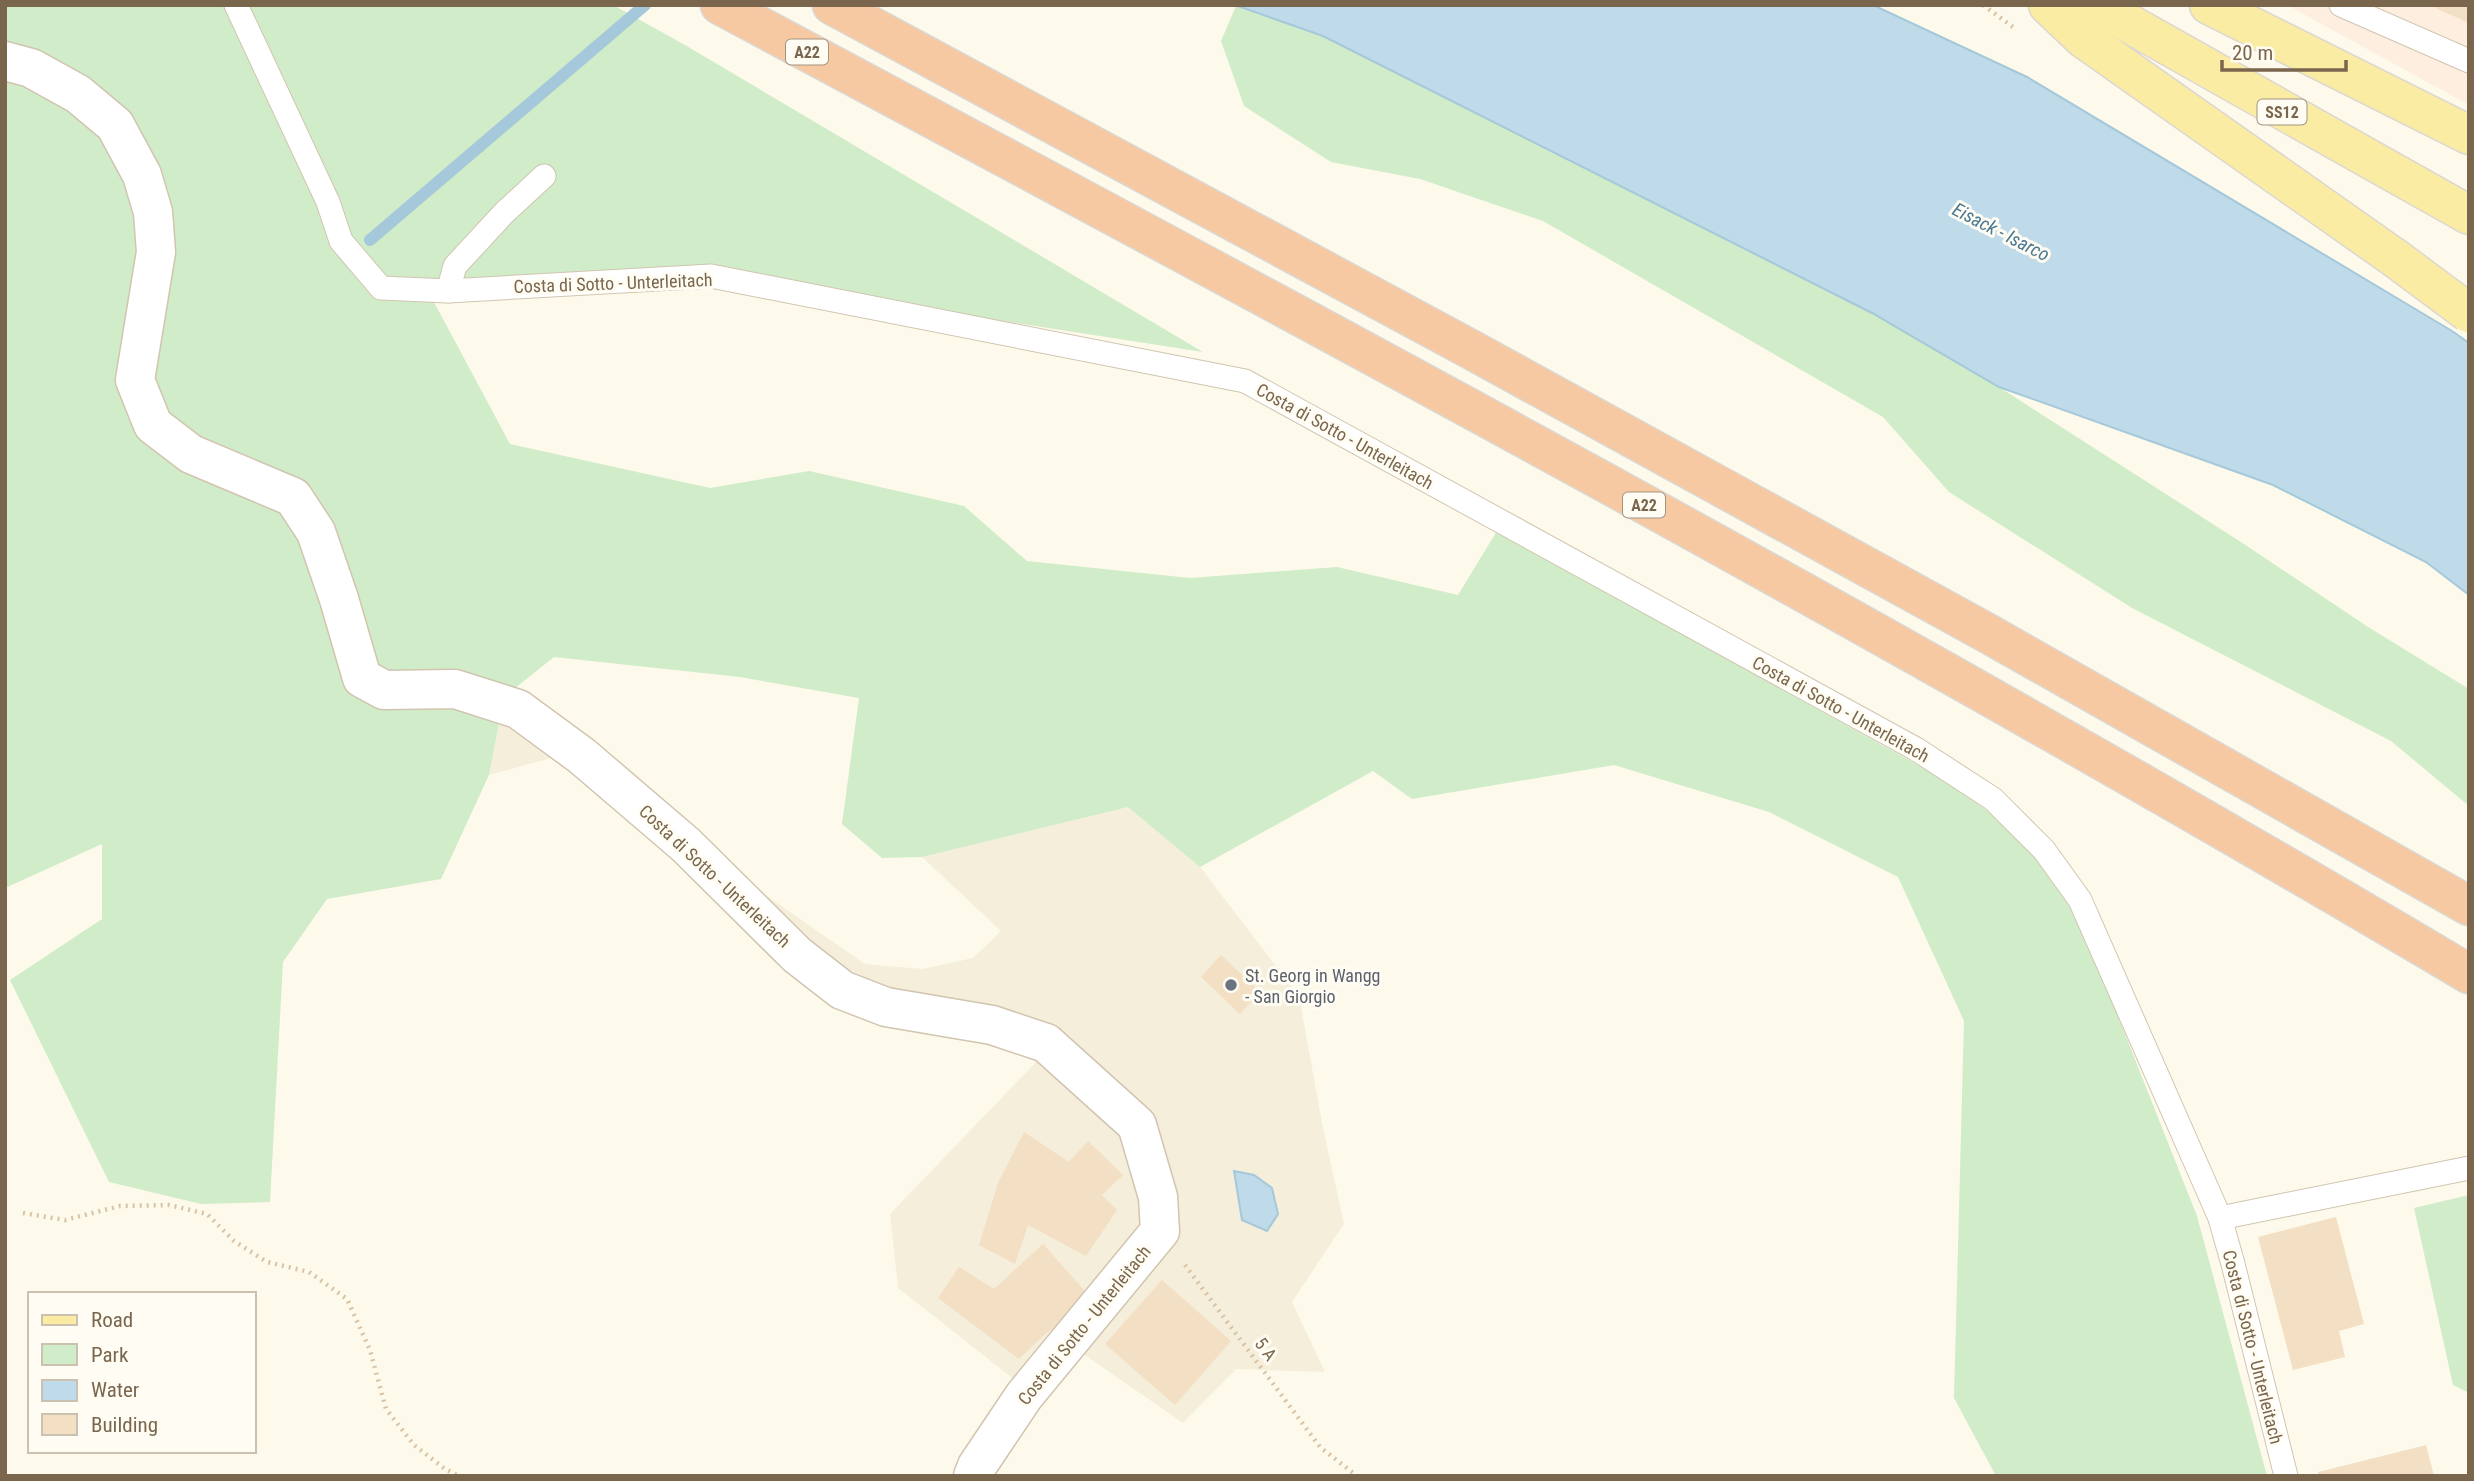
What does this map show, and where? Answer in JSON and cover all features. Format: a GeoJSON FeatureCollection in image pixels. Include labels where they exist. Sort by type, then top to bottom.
{"type":"FeatureCollection","features":[{"type":"Feature","properties":{"kind":"highway","name":"A22"},"geometry":{"type":"LineString","coordinates":[[720,5],[1545,450],[1968,684],[2469,974]]}},
{"type":"Feature","properties":{"kind":"highway"},"geometry":{"type":"LineString","coordinates":[[832,5],[1964,620],[2469,906]]}},
{"type":"Feature","properties":{"kind":"main road"},"geometry":{"type":"LineString","coordinates":[[2048,5],[2084,38],[2469,313]]}},
{"type":"Feature","properties":{"kind":"main road","name":"SS12"},"geometry":{"type":"LineString","coordinates":[[2096,5],[2469,215]]}},
{"type":"Feature","properties":{"kind":"main road"},"geometry":{"type":"LineString","coordinates":[[2208,5],[2469,135]]}},
{"type":"Feature","properties":{"kind":"street","name":"Costa di Sotto - Unterleitach"},"geometry":{"type":"LineString","coordinates":[[5,61],[31,68],[78,94],[115,125],[142,175],[153,212],[156,252],[135,380],[153,425],[191,454],[293,497],[316,532],[362,678],[384,690],[455,689],[518,709],[582,756],[686,845],[797,955],[842,990],[886,1007],[992,1025],[1046,1043],[1137,1125],[1158,1197],[1160,1231],[1024,1396],[973,1476]]}},
{"type":"Feature","properties":{"kind":"lane","name":"Costa di Sotto - Unterleitach"},"geometry":{"type":"LineString","coordinates":[[236,5],[328,202],[341,241],[381,288],[447,291],[711,276],[1245,381],[1916,749],[1993,799],[2044,850],[2080,900],[2220,1218],[2286,1476]]}},
{"type":"Feature","properties":{"kind":"lane"},"geometry":{"type":"LineString","coordinates":[[2342,5],[2469,61]]}},
{"type":"Feature","properties":{"kind":"lane"},"geometry":{"type":"LineString","coordinates":[[447,291],[455,266],[504,213],[544,176]]}},
{"type":"Feature","properties":{"kind":"lane"},"geometry":{"type":"LineString","coordinates":[[2220,1218],[2469,1168]]}},
{"type":"Feature","properties":{"kind":"path"},"geometry":{"type":"LineString","coordinates":[[23,1213],[65,1220],[120,1206],[169,1205],[207,1214],[234,1241],[267,1262],[309,1272],[346,1299],[370,1350],[386,1409],[414,1445],[445,1469],[459,1476]]}},
{"type":"Feature","properties":{"kind":"path","name":"5 A"},"geometry":{"type":"LineString","coordinates":[[1160,1231],[1320,1447],[1357,1476]]}},
{"type":"Feature","properties":{"kind":"shaded area"},"geometry":{"type":"Polygon","coordinates":[[[2287,5],[2469,5],[2469,105],[2287,5]]]}},
{"type":"Feature","properties":{"kind":"shaded area"},"geometry":{"type":"Polygon","coordinates":[[[504,697],[754,887],[865,964],[923,969],[973,958],[1001,931],[922,857],[1128,807],[1200,867],[1299,996],[1344,1224],[1292,1302],[1325,1372],[1236,1369],[1183,1423],[1079,1351],[1020,1384],[898,1288],[890,1214],[1038,1060],[1001,1041],[821,995],[637,823],[551,758],[489,775],[504,697]]]}},
{"type":"Feature","properties":{"kind":"green space"},"geometry":{"type":"Polygon","coordinates":[[[5,5],[613,5],[1203,352],[711,276],[428,291],[510,444],[710,488],[809,471],[964,506],[1027,561],[1190,578],[1337,567],[1458,595],[1497,531],[1943,779],[2004,823],[2045,867],[2079,918],[2197,1216],[2267,1476],[1996,1476],[1954,1398],[1964,1021],[1898,877],[1769,812],[1614,765],[1412,799],[1373,771],[1200,867],[1128,807],[922,857],[882,858],[842,824],[859,698],[740,677],[554,657],[504,697],[489,775],[441,879],[327,899],[283,962],[270,1202],[201,1204],[109,1182],[10,980],[102,919],[102,844],[5,888],[5,5]]]}},
{"type":"Feature","properties":{"kind":"green space"},"geometry":{"type":"Polygon","coordinates":[[[1236,6],[1323,36],[1872,313],[1999,387],[2368,627],[2469,689],[2469,806],[2391,741],[2132,608],[1949,492],[1883,417],[1543,221],[1420,179],[1331,162],[1244,106],[1221,41],[1236,6]]]}},
{"type":"Feature","properties":{"kind":"green space"},"geometry":{"type":"Polygon","coordinates":[[[2469,1195],[2469,1393],[2453,1385],[2414,1208],[2469,1195]]]}},
{"type":"Feature","properties":{"kind":"water","name":"Eisack - Isarco"},"geometry":{"type":"Polygon","coordinates":[[[1235,5],[1873,5],[2027,77],[2469,343],[2469,595],[2426,562],[2273,485],[1999,387],[1872,313],[1323,36],[1235,5]]]}},
{"type":"Feature","properties":{"kind":"water"},"geometry":{"type":"Polygon","coordinates":[[[1234,1171],[1254,1175],[1272,1188],[1278,1214],[1267,1231],[1242,1220],[1234,1171]]]}},
{"type":"Feature","properties":{"kind":"building"},"geometry":{"type":"Polygon","coordinates":[[[2429,5],[2469,5],[2469,23],[2429,5]]]}},
{"type":"Feature","properties":{"kind":"building","name":"St. Georg in Wangg - San Giorgio"},"geometry":{"type":"Polygon","coordinates":[[[1221,955],[1260,992],[1240,1014],[1201,977],[1221,955]]]}},
{"type":"Feature","properties":{"kind":"building"},"geometry":{"type":"Polygon","coordinates":[[[1024,1132],[1069,1162],[1088,1141],[1123,1175],[1102,1195],[1117,1210],[1086,1256],[1028,1225],[1015,1264],[979,1245],[998,1183],[1024,1132]]]}},
{"type":"Feature","properties":{"kind":"building"},"geometry":{"type":"Polygon","coordinates":[[[2336,1217],[2364,1324],[2339,1331],[2345,1357],[2293,1370],[2258,1237],[2336,1217]]]}},
{"type":"Feature","properties":{"kind":"building"},"geometry":{"type":"Polygon","coordinates":[[[1043,1244],[1091,1298],[1019,1359],[938,1298],[959,1267],[994,1289],[1043,1244]]]}},
{"type":"Feature","properties":{"kind":"building"},"geometry":{"type":"Polygon","coordinates":[[[1162,1280],[1231,1341],[1175,1405],[1105,1344],[1162,1280]]]}},
{"type":"Feature","properties":{"kind":"building"},"geometry":{"type":"Polygon","coordinates":[[[2426,1445],[2434,1476],[2318,1476],[2318,1472],[2426,1445]]]}},
{"type":"Feature","properties":{"kind":"waterway"},"geometry":{"type":"LineString","coordinates":[[370,240],[645,5]]}},
{"type":"Feature","properties":{"kind":"place","name":"St. Georg in Wangg - San Giorgio"},"geometry":{"type":"Point","coordinates":[1231,985]}}]}
